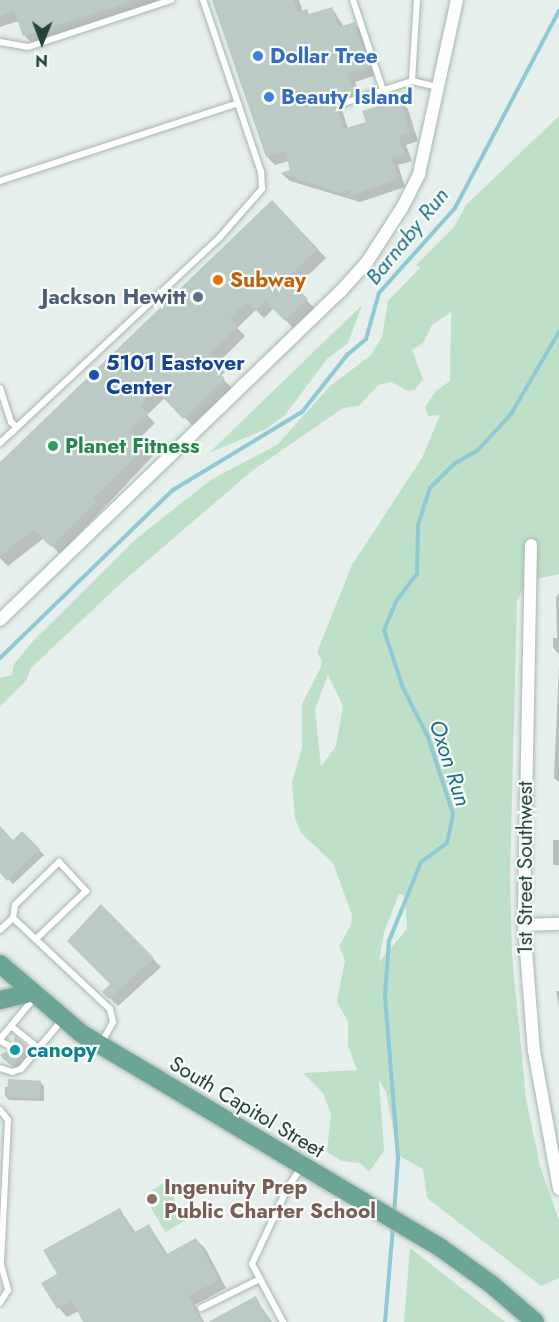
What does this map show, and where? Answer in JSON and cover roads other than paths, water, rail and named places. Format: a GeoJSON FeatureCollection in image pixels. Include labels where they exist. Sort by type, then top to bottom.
{"type":"FeatureCollection","features":[{"type":"Feature","properties":{"kind":"main road","name":"South Capitol Street"},"geometry":{"type":"LineString","coordinates":[[0,964],[63,1019],[100,1045],[421,1236],[491,1284],[535,1322]]}},
{"type":"Feature","properties":{"kind":"main road"},"geometry":{"type":"LineString","coordinates":[[0,1000],[34,995]]}},
{"type":"Feature","properties":{"kind":"street"},"geometry":{"type":"LineString","coordinates":[[0,620],[341,291],[367,262],[402,208],[419,174],[457,0]]}},
{"type":"Feature","properties":{"kind":"street","name":"1st Street Southwest"},"geometry":{"type":"LineString","coordinates":[[531,545],[524,925],[532,1037],[555,1151],[559,1189]]}},
{"type":"Feature","properties":{"kind":"street"},"geometry":{"type":"LineString","coordinates":[[524,925],[559,924]]}},
{"type":"Feature","properties":{"kind":"lane"},"geometry":{"type":"LineString","coordinates":[[0,42],[28,47],[171,0]]}},
{"type":"Feature","properties":{"kind":"lane"},"geometry":{"type":"LineString","coordinates":[[0,443],[220,237],[259,194],[261,172],[203,0]]}},
{"type":"Feature","properties":{"kind":"lane"},"geometry":{"type":"LineString","coordinates":[[353,0],[383,90]]}},
{"type":"Feature","properties":{"kind":"lane"},"geometry":{"type":"LineString","coordinates":[[412,81],[417,0]]}},
{"type":"Feature","properties":{"kind":"lane"},"geometry":{"type":"LineString","coordinates":[[341,104],[412,81],[439,87]]}},
{"type":"Feature","properties":{"kind":"lane"},"geometry":{"type":"LineString","coordinates":[[0,181],[238,103]]}},
{"type":"Feature","properties":{"kind":"lane"},"geometry":{"type":"LineString","coordinates":[[0,388],[17,428]]}},
{"type":"Feature","properties":{"kind":"lane"},"geometry":{"type":"LineString","coordinates":[[0,930],[13,918],[15,905],[59,862],[86,891],[36,939]]}},
{"type":"Feature","properties":{"kind":"lane"},"geometry":{"type":"LineString","coordinates":[[13,918],[110,1009],[113,1022],[100,1045]]}},
{"type":"Feature","properties":{"kind":"lane"},"geometry":{"type":"LineString","coordinates":[[8,1045],[0,1039],[34,995]]}},
{"type":"Feature","properties":{"kind":"lane"},"geometry":{"type":"LineString","coordinates":[[0,1068],[12,1072],[28,1060],[63,1019]]}},
{"type":"Feature","properties":{"kind":"lane"},"geometry":{"type":"LineString","coordinates":[[11,1026],[38,1048]]}},
{"type":"Feature","properties":{"kind":"lane"},"geometry":{"type":"LineString","coordinates":[[22,1055],[28,1060]]}},
{"type":"Feature","properties":{"kind":"lane"},"geometry":{"type":"LineString","coordinates":[[0,1110],[8,1120],[1,1264],[8,1290],[0,1303]]}},
{"type":"Feature","properties":{"kind":"lane"},"geometry":{"type":"LineString","coordinates":[[284,1322],[252,1264],[287,1189],[302,1166]]}},
{"type":"Feature","properties":{"kind":"lane"},"geometry":{"type":"LineString","coordinates":[[201,1308],[260,1279]]}},
{"type":"Feature","properties":{"kind":"waterway","name":"Barnaby Run"},"geometry":{"type":"LineString","coordinates":[[0,658],[173,490],[302,412],[347,355],[366,339],[379,293],[455,208],[559,11]]}},
{"type":"Feature","properties":{"kind":"waterway","name":"Oxon Run"},"geometry":{"type":"LineString","coordinates":[[394,1214],[398,1158],[385,995],[389,941],[421,862],[447,843],[453,814],[428,737],[403,688],[384,630],[397,600],[417,573],[418,525],[430,488],[454,464],[478,450],[511,414],[559,332]]}},
{"type":"Feature","properties":{"kind":"waterway","name":"Oxon Run"},"geometry":{"type":"LineString","coordinates":[[385,1322],[393,1227]]}},
{"type":"Feature","properties":{"kind":"place","name":"Dollar Tree"},"geometry":{"type":"Point","coordinates":[258,56]}},
{"type":"Feature","properties":{"kind":"place","name":"Beauty Island"},"geometry":{"type":"Point","coordinates":[269,97]}},
{"type":"Feature","properties":{"kind":"place","name":"Subway"},"geometry":{"type":"Point","coordinates":[218,280]}},
{"type":"Feature","properties":{"kind":"place","name":"Jackson Hewitt"},"geometry":{"type":"Point","coordinates":[198,297]}},
{"type":"Feature","properties":{"kind":"place","name":"5101 Eastover Center"},"geometry":{"type":"Point","coordinates":[94,375]}},
{"type":"Feature","properties":{"kind":"place","name":"Planet Fitness"},"geometry":{"type":"Point","coordinates":[53,446]}},
{"type":"Feature","properties":{"kind":"place","name":"canopy"},"geometry":{"type":"Point","coordinates":[15,1050]}},
{"type":"Feature","properties":{"kind":"place","name":"Ingenuity Prep Public Charter School"},"geometry":{"type":"Point","coordinates":[152,1199]}}]}
